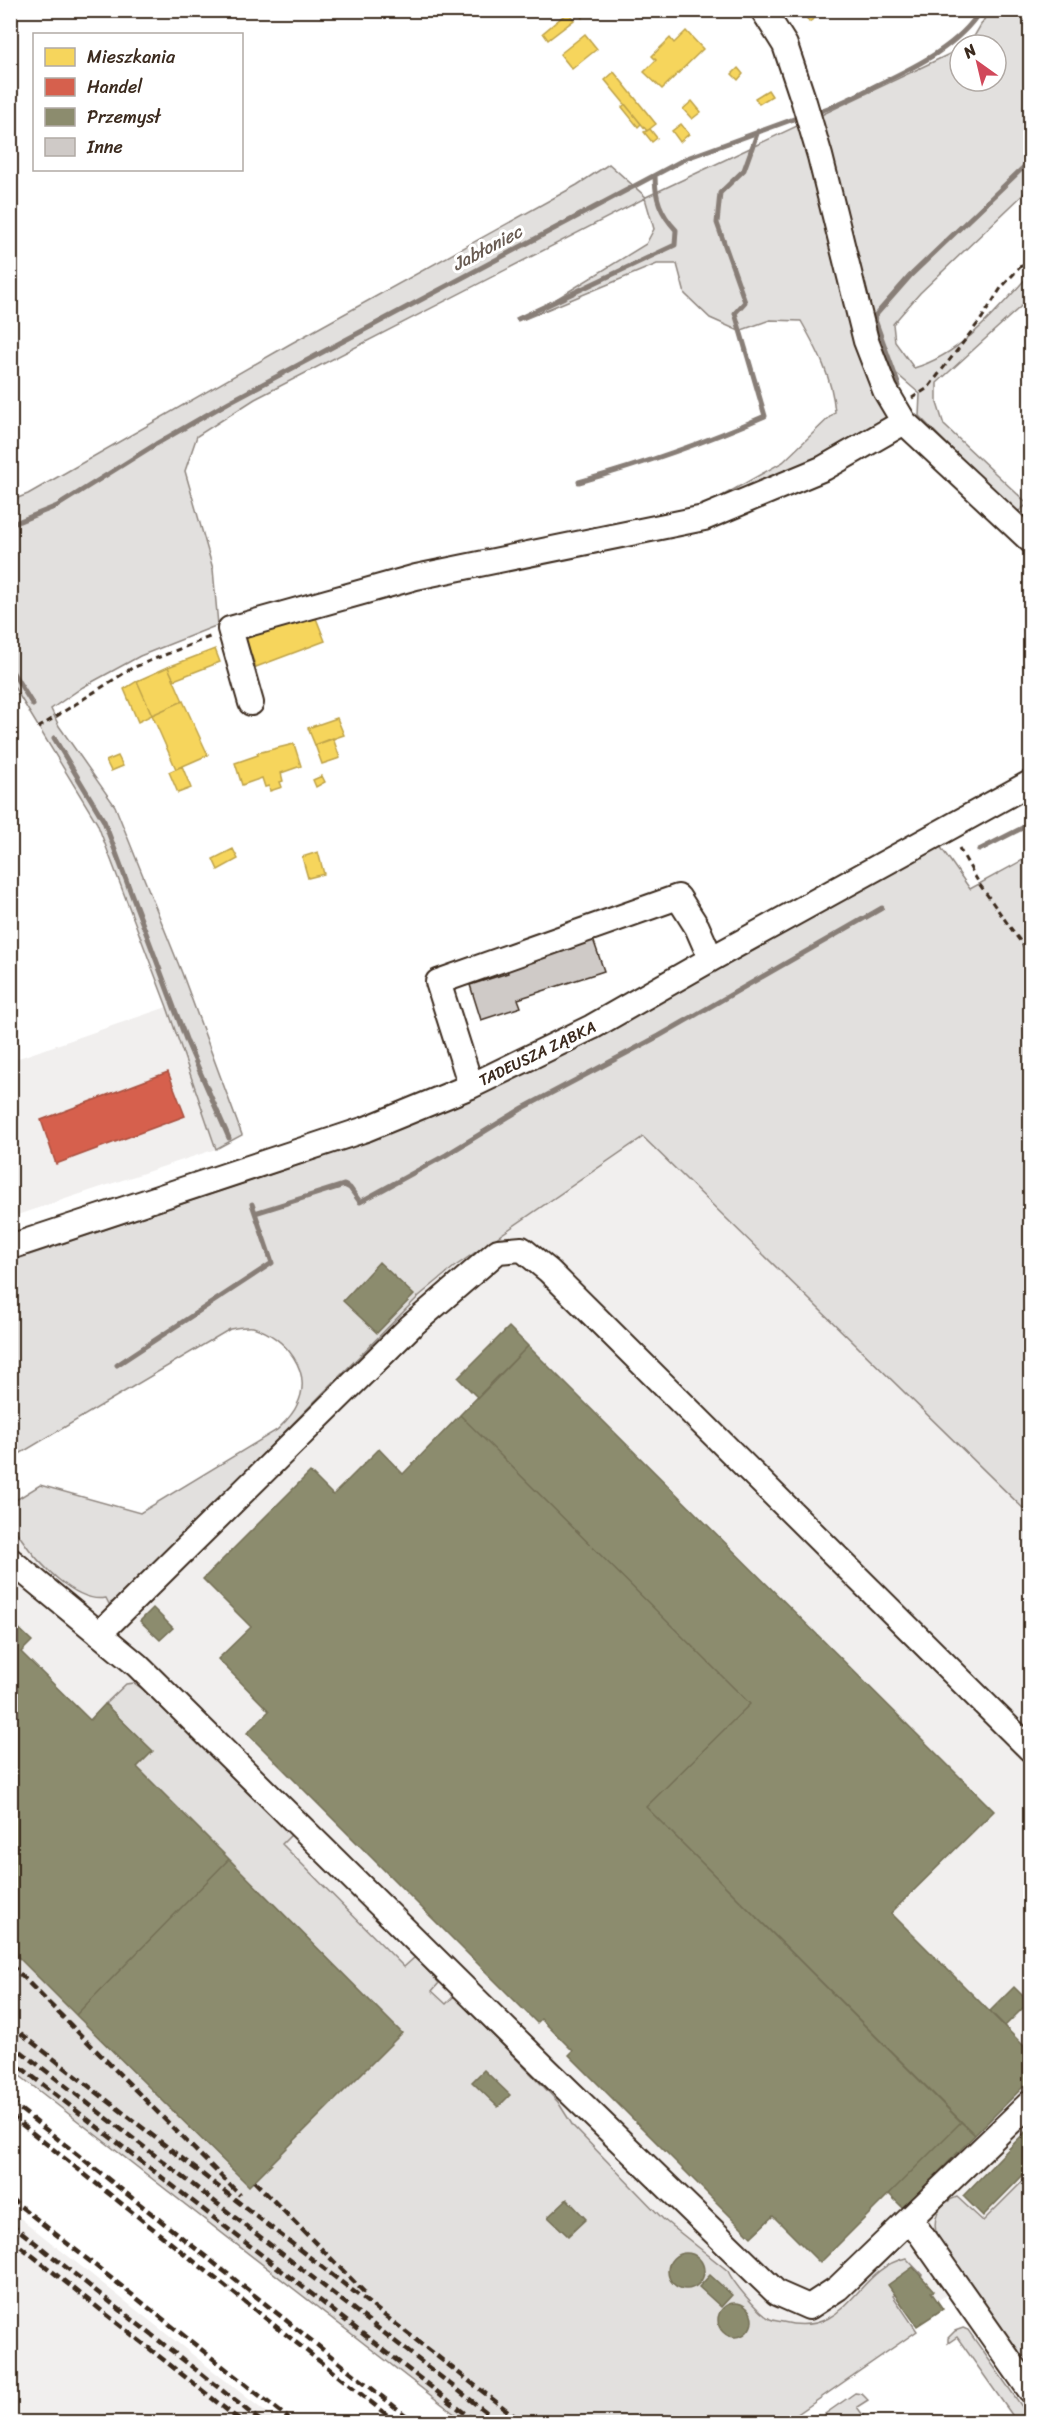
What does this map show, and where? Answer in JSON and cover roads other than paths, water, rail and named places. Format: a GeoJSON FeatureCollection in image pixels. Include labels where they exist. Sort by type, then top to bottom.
{"type":"FeatureCollection","features":[{"type":"Feature","properties":{"kind":"street"},"geometry":{"type":"LineString","coordinates":[[763,10],[784,45],[813,129],[866,341],[885,390],[899,415],[1030,540]]}},
{"type":"Feature","properties":{"kind":"street"},"geometry":{"type":"LineString","coordinates":[[251,703],[230,629],[416,577],[704,518],[824,468],[899,415]]}},
{"type":"Feature","properties":{"kind":"street","name":"TADEUSZA ZĄBKA"},"geometry":{"type":"LineString","coordinates":[[10,1247],[366,1129],[471,1086],[592,1027],[1030,783]]}},
{"type":"Feature","properties":{"kind":"street"},"geometry":{"type":"LineString","coordinates":[[471,1086],[438,982],[678,897],[697,927],[711,959]]}},
{"type":"Feature","properties":{"kind":"street"},"geometry":{"type":"LineString","coordinates":[[99,1635],[411,1326],[498,1251],[522,1249],[566,1288],[1030,1749]]}},
{"type":"Feature","properties":{"kind":"street"},"geometry":{"type":"LineString","coordinates":[[10,1560],[137,1665],[548,2072],[777,2293],[809,2307],[838,2288],[1030,2103]]}},
{"type":"Feature","properties":{"kind":"street"},"geometry":{"type":"LineString","coordinates":[[910,2219],[1030,2390]]}},
{"type":"Feature","properties":{"kind":"waterway","name":"Jabłoniec"},"geometry":{"type":"LineString","coordinates":[[814,113],[851,98],[933,56],[959,35],[981,10]]}},
{"type":"Feature","properties":{"kind":"waterway","name":"Jabłoniec"},"geometry":{"type":"LineString","coordinates":[[10,525],[57,506],[156,444],[229,402],[687,158],[802,116]]}},
{"type":"Feature","properties":{"kind":"waterway"},"geometry":{"type":"LineString","coordinates":[[579,482],[673,452],[765,416],[735,313],[745,302],[717,223],[720,193],[744,170],[758,131]]}},
{"type":"Feature","properties":{"kind":"waterway"},"geometry":{"type":"LineString","coordinates":[[899,386],[874,317],[910,276],[1030,161]]}},
{"type":"Feature","properties":{"kind":"waterway"},"geometry":{"type":"LineString","coordinates":[[518,319],[675,245],[676,230],[660,205],[655,175]]}},
{"type":"Feature","properties":{"kind":"waterway"},"geometry":{"type":"LineString","coordinates":[[10,668],[33,705]]}},
{"type":"Feature","properties":{"kind":"waterway"},"geometry":{"type":"LineString","coordinates":[[54,738],[104,821],[187,1042],[229,1138]]}},
{"type":"Feature","properties":{"kind":"waterway"},"geometry":{"type":"LineString","coordinates":[[979,850],[1030,824]]}},
{"type":"Feature","properties":{"kind":"waterway"},"geometry":{"type":"LineString","coordinates":[[255,1213],[344,1185],[350,1188],[360,1202],[446,1155],[523,1108],[659,1036],[882,908]]}},
{"type":"Feature","properties":{"kind":"waterway"},"geometry":{"type":"LineString","coordinates":[[117,1365],[272,1263],[252,1204]]}},
{"type":"Feature","properties":{"kind":"railway"},"geometry":{"type":"LineString","coordinates":[[10,1964],[240,2195]]}},
{"type":"Feature","properties":{"kind":"railway"},"geometry":{"type":"LineString","coordinates":[[10,2025],[522,2422]]}},
{"type":"Feature","properties":{"kind":"railway"},"geometry":{"type":"LineString","coordinates":[[10,2043],[499,2422]]}},
{"type":"Feature","properties":{"kind":"railway"},"geometry":{"type":"LineString","coordinates":[[10,2059],[476,2422]]}},
{"type":"Feature","properties":{"kind":"railway"},"geometry":{"type":"LineString","coordinates":[[10,2101],[414,2422]]}},
{"type":"Feature","properties":{"kind":"railway"},"geometry":{"type":"LineString","coordinates":[[10,2115],[396,2422]]}},
{"type":"Feature","properties":{"kind":"railway"},"geometry":{"type":"LineString","coordinates":[[254,2181],[368,2296]]}},
{"type":"Feature","properties":{"kind":"railway"},"geometry":{"type":"LineString","coordinates":[[10,2198],[293,2422]]}},
{"type":"Feature","properties":{"kind":"railway"},"geometry":{"type":"LineString","coordinates":[[10,2223],[262,2422]]}},
{"type":"Feature","properties":{"kind":"railway"},"geometry":{"type":"LineString","coordinates":[[10,2238],[242,2422]]}}]}
